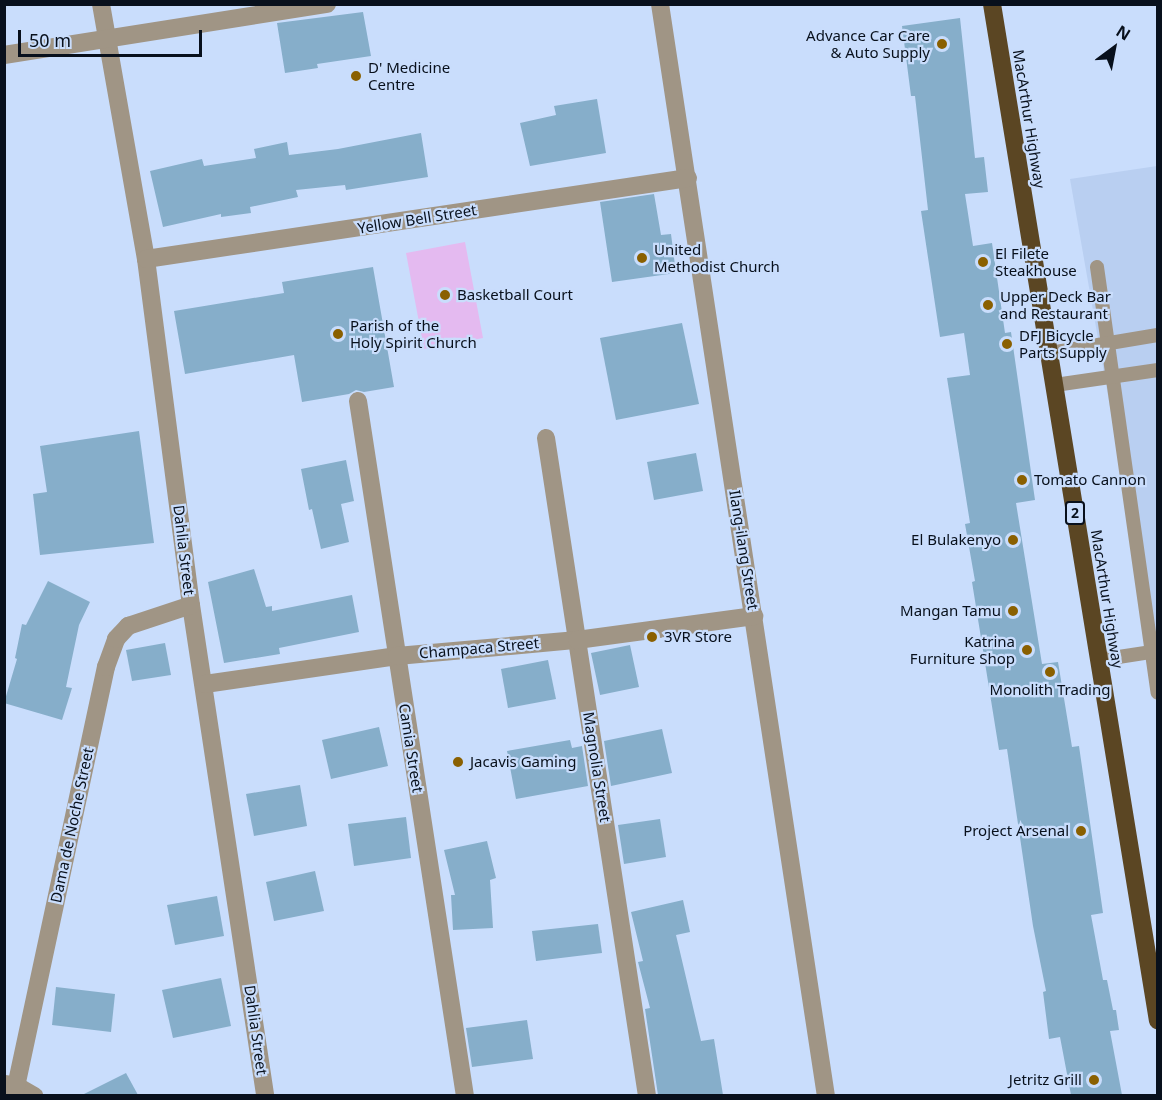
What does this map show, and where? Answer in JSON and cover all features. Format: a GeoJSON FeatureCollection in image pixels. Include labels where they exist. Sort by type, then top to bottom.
{"type":"FeatureCollection","features":[{"type":"Feature","properties":{"kind":"highway","name":"MacArthur Highway"},"geometry":{"type":"LineString","coordinates":[[992,4],[1158,1021]]}},
{"type":"Feature","properties":{"kind":"street","name":"Dahlia Street"},"geometry":{"type":"LineString","coordinates":[[101,4],[146,260],[191,605],[205,684],[265,1095]]}},
{"type":"Feature","properties":{"kind":"street"},"geometry":{"type":"LineString","coordinates":[[4,55],[327,4]]}},
{"type":"Feature","properties":{"kind":"street","name":"Ilang-ilang Street"},"geometry":{"type":"LineString","coordinates":[[660,4],[826,1095]]}},
{"type":"Feature","properties":{"kind":"street","name":"Yellow Bell Street"},"geometry":{"type":"LineString","coordinates":[[146,260],[688,178]]}},
{"type":"Feature","properties":{"kind":"street","name":"Camia Street"},"geometry":{"type":"LineString","coordinates":[[358,401],[465,1095]]}},
{"type":"Feature","properties":{"kind":"street","name":"Magnolia Street"},"geometry":{"type":"LineString","coordinates":[[546,438],[647,1095]]}},
{"type":"Feature","properties":{"kind":"street","name":"Dama de Noche Street"},"geometry":{"type":"LineString","coordinates":[[12,1088],[106,667],[116,639],[128,626],[191,605]]}},
{"type":"Feature","properties":{"kind":"street","name":"Champaca Street"},"geometry":{"type":"LineString","coordinates":[[205,684],[397,656],[577,640],[754,616]]}},
{"type":"Feature","properties":{"kind":"street"},"geometry":{"type":"LineString","coordinates":[[12,1088],[34,1095]]}},
{"type":"Feature","properties":{"kind":"lane"},"geometry":{"type":"LineString","coordinates":[[1096,267],[1154,652],[1158,693]]}},
{"type":"Feature","properties":{"kind":"lane"},"geometry":{"type":"LineString","coordinates":[[1050,353],[1158,335]]}},
{"type":"Feature","properties":{"kind":"lane"},"geometry":{"type":"LineString","coordinates":[[1054,386],[1158,370]]}},
{"type":"Feature","properties":{"kind":"lane"},"geometry":{"type":"LineString","coordinates":[[1099,660],[1154,652]]}},
{"type":"Feature","properties":{"kind":"shaded area"},"geometry":{"type":"Polygon","coordinates":[[[1157,166],[1157,675],[1070,179],[1157,166]]]}},
{"type":"Feature","properties":{"kind":"shaded area","name":"Basketball Court"},"geometry":{"type":"Polygon","coordinates":[[[465,242],[483,338],[424,349],[406,253],[465,242]]]}},
{"type":"Feature","properties":{"kind":"building"},"geometry":{"type":"Polygon","coordinates":[[[363,12],[371,56],[317,64],[318,68],[285,73],[277,23],[363,12]]]}},
{"type":"Feature","properties":{"kind":"building"},"geometry":{"type":"Polygon","coordinates":[[[960,18],[975,158],[984,157],[988,192],[965,194],[973,246],[992,243],[1005,333],[1011,332],[1035,500],[1016,503],[1042,664],[1058,662],[1072,747],[1079,746],[1103,913],[1091,915],[1103,980],[1107,980],[1113,1010],[1116,1010],[1119,1030],[1110,1031],[1122,1095],[1071,1095],[1060,1037],[1049,1039],[1043,992],[1046,991],[1033,926],[1007,749],[999,750],[972,582],[975,581],[965,524],[970,523],[947,378],[970,375],[964,333],[940,337],[921,211],[928,210],[915,96],[911,96],[902,26],[960,18]]]}},
{"type":"Feature","properties":{"kind":"building"},"geometry":{"type":"Polygon","coordinates":[[[597,99],[606,153],[530,166],[520,123],[556,115],[554,106],[597,99]]]}},
{"type":"Feature","properties":{"kind":"building"},"geometry":{"type":"Polygon","coordinates":[[[421,133],[428,177],[346,190],[345,185],[296,190],[298,197],[250,207],[251,213],[221,217],[221,214],[163,227],[150,171],[202,159],[204,166],[256,158],[254,149],[287,142],[289,155],[338,149],[421,133]]]}},
{"type":"Feature","properties":{"kind":"building"},"geometry":{"type":"Polygon","coordinates":[[[654,194],[661,235],[671,234],[676,273],[612,282],[600,202],[654,194]]]}},
{"type":"Feature","properties":{"kind":"building","name":"Parish of the Holy Spirit Church"},"geometry":{"type":"Polygon","coordinates":[[[373,267],[394,387],[364,392],[356,390],[349,394],[302,402],[294,355],[185,374],[174,311],[284,293],[282,282],[373,267]]]}},
{"type":"Feature","properties":{"kind":"building"},"geometry":{"type":"Polygon","coordinates":[[[682,323],[699,404],[616,420],[600,338],[682,323]]]}},
{"type":"Feature","properties":{"kind":"building"},"geometry":{"type":"Polygon","coordinates":[[[139,431],[154,543],[40,555],[33,494],[47,492],[40,446],[139,431]]]}},
{"type":"Feature","properties":{"kind":"building"},"geometry":{"type":"Polygon","coordinates":[[[696,453],[703,491],[654,500],[647,462],[696,453]]]}},
{"type":"Feature","properties":{"kind":"building"},"geometry":{"type":"Polygon","coordinates":[[[346,460],[354,501],[341,504],[349,542],[321,549],[312,509],[309,510],[301,469],[346,460]]]}},
{"type":"Feature","properties":{"kind":"building"},"geometry":{"type":"Polygon","coordinates":[[[254,569],[266,607],[272,606],[272,611],[352,595],[359,632],[279,648],[280,654],[224,663],[208,582],[254,569]]]}},
{"type":"Feature","properties":{"kind":"building"},"geometry":{"type":"Polygon","coordinates":[[[48,581],[90,602],[79,625],[66,687],[72,688],[62,720],[4,703],[17,659],[15,658],[22,624],[26,625],[48,581]]]}},
{"type":"Feature","properties":{"kind":"building"},"geometry":{"type":"Polygon","coordinates":[[[165,643],[171,675],[132,681],[126,650],[165,643]]]}},
{"type":"Feature","properties":{"kind":"building"},"geometry":{"type":"Polygon","coordinates":[[[630,645],[639,687],[600,695],[591,653],[630,645]]]}},
{"type":"Feature","properties":{"kind":"building"},"geometry":{"type":"Polygon","coordinates":[[[548,660],[556,699],[508,708],[501,669],[548,660]]]}},
{"type":"Feature","properties":{"kind":"building"},"geometry":{"type":"Polygon","coordinates":[[[379,727],[388,766],[331,779],[322,740],[379,727]]]}},
{"type":"Feature","properties":{"kind":"building"},"geometry":{"type":"Polygon","coordinates":[[[662,729],[672,773],[611,786],[604,741],[662,729]]]}},
{"type":"Feature","properties":{"kind":"building"},"geometry":{"type":"Polygon","coordinates":[[[570,740],[572,748],[582,746],[588,786],[516,799],[507,751],[570,740]]]}},
{"type":"Feature","properties":{"kind":"building"},"geometry":{"type":"Polygon","coordinates":[[[300,785],[307,826],[254,836],[246,794],[300,785]]]}},
{"type":"Feature","properties":{"kind":"building"},"geometry":{"type":"Polygon","coordinates":[[[406,817],[411,858],[354,866],[348,824],[406,817]]]}},
{"type":"Feature","properties":{"kind":"building"},"geometry":{"type":"Polygon","coordinates":[[[660,819],[666,857],[624,864],[618,825],[660,819]]]}},
{"type":"Feature","properties":{"kind":"building"},"geometry":{"type":"Polygon","coordinates":[[[487,841],[496,878],[490,880],[493,928],[453,930],[451,895],[455,895],[444,850],[487,841]]]}},
{"type":"Feature","properties":{"kind":"building"},"geometry":{"type":"Polygon","coordinates":[[[315,871],[324,911],[274,921],[266,882],[315,871]]]}},
{"type":"Feature","properties":{"kind":"building"},"geometry":{"type":"Polygon","coordinates":[[[217,896],[224,936],[175,945],[167,905],[217,896]]]}},
{"type":"Feature","properties":{"kind":"building"},"geometry":{"type":"Polygon","coordinates":[[[683,900],[690,932],[676,935],[701,1041],[714,1039],[723,1095],[658,1095],[645,1009],[650,1008],[638,962],[643,961],[631,912],[683,900]]]}},
{"type":"Feature","properties":{"kind":"building"},"geometry":{"type":"Polygon","coordinates":[[[598,924],[602,953],[536,961],[532,931],[598,924]]]}},
{"type":"Feature","properties":{"kind":"building"},"geometry":{"type":"Polygon","coordinates":[[[221,978],[231,1026],[173,1038],[162,990],[221,978]]]}},
{"type":"Feature","properties":{"kind":"building"},"geometry":{"type":"Polygon","coordinates":[[[56,987],[115,994],[111,1032],[52,1025],[56,987]]]}},
{"type":"Feature","properties":{"kind":"building"},"geometry":{"type":"Polygon","coordinates":[[[527,1020],[533,1059],[472,1067],[466,1028],[527,1020]]]}},
{"type":"Feature","properties":{"kind":"building"},"geometry":{"type":"Polygon","coordinates":[[[126,1073],[138,1095],[82,1095],[126,1073]]]}},
{"type":"Feature","properties":{"kind":"place","name":"Advance Car Care & Auto Supply"},"geometry":{"type":"Point","coordinates":[942,44]}},
{"type":"Feature","properties":{"kind":"place","name":"D' Medicine Centre"},"geometry":{"type":"Point","coordinates":[356,76]}},
{"type":"Feature","properties":{"kind":"place","name":"United Methodist Church"},"geometry":{"type":"Point","coordinates":[642,258]}},
{"type":"Feature","properties":{"kind":"place","name":"El Filete Steakhouse"},"geometry":{"type":"Point","coordinates":[983,262]}},
{"type":"Feature","properties":{"kind":"place","name":"Basketball Court"},"geometry":{"type":"Point","coordinates":[445,295]}},
{"type":"Feature","properties":{"kind":"place","name":"Upper Deck Bar and Restaurant"},"geometry":{"type":"Point","coordinates":[988,305]}},
{"type":"Feature","properties":{"kind":"place","name":"Parish of the Holy Spirit Church"},"geometry":{"type":"Point","coordinates":[338,334]}},
{"type":"Feature","properties":{"kind":"place","name":"DFJ Bicycle Parts Supply"},"geometry":{"type":"Point","coordinates":[1007,344]}},
{"type":"Feature","properties":{"kind":"place","name":"Tomato Cannon"},"geometry":{"type":"Point","coordinates":[1022,480]}},
{"type":"Feature","properties":{"kind":"place","name":"El Bulakenyo"},"geometry":{"type":"Point","coordinates":[1013,540]}},
{"type":"Feature","properties":{"kind":"place","name":"Mangan Tamu"},"geometry":{"type":"Point","coordinates":[1013,611]}},
{"type":"Feature","properties":{"kind":"place","name":"3VR Store"},"geometry":{"type":"Point","coordinates":[652,637]}},
{"type":"Feature","properties":{"kind":"place","name":"Katrina Furniture Shop"},"geometry":{"type":"Point","coordinates":[1027,650]}},
{"type":"Feature","properties":{"kind":"place","name":"Monolith Trading"},"geometry":{"type":"Point","coordinates":[1050,672]}},
{"type":"Feature","properties":{"kind":"place","name":"Jacavis Gaming"},"geometry":{"type":"Point","coordinates":[458,762]}},
{"type":"Feature","properties":{"kind":"place","name":"Project Arsenal"},"geometry":{"type":"Point","coordinates":[1081,831]}},
{"type":"Feature","properties":{"kind":"place","name":"Jetritz Grill"},"geometry":{"type":"Point","coordinates":[1094,1080]}}]}
